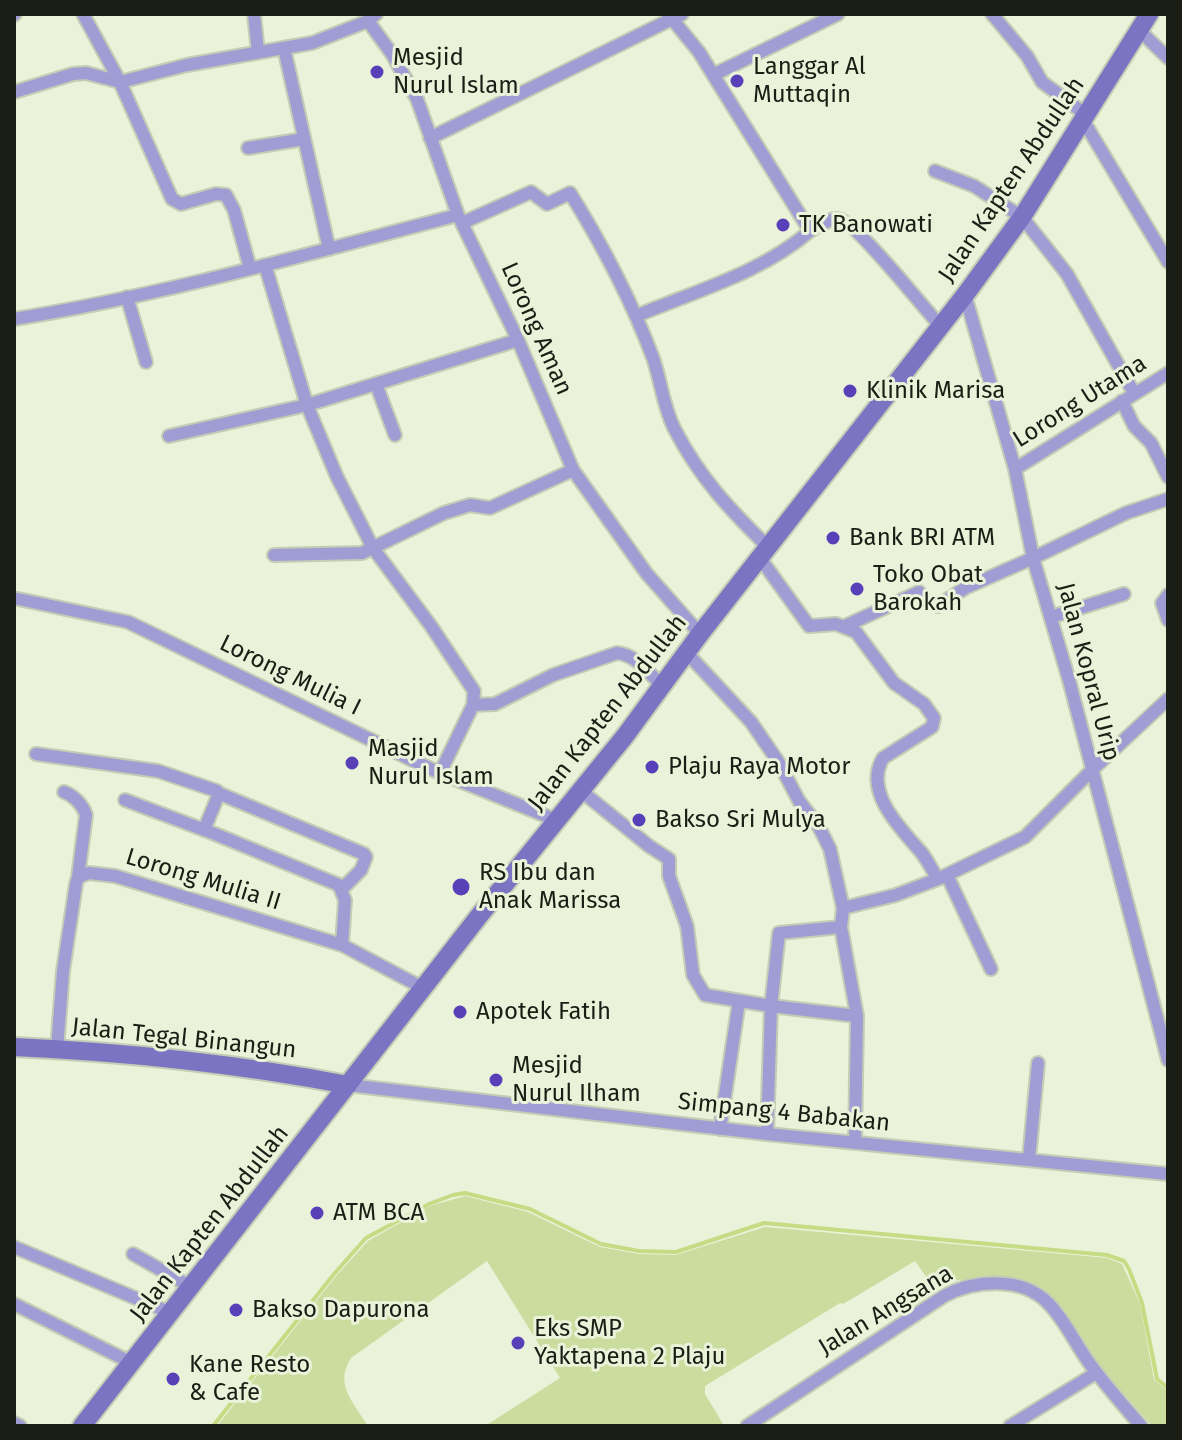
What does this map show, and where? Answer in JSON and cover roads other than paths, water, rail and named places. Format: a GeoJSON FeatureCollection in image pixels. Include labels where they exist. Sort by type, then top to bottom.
{"type":"FeatureCollection","features":[{"type":"Feature","properties":{"kind":"main road","name":"Jalan Kapten Abdullah"},"geometry":{"type":"LineString","coordinates":[[82,1426],[965,295],[1022,217],[1144,22]]}},
{"type":"Feature","properties":{"kind":"main road","name":"Jalan Tegal Binangun"},"geometry":{"type":"LineString","coordinates":[[14,1047],[249,1068],[348,1085]]}},
{"type":"Feature","properties":{"kind":"street"},"geometry":{"type":"LineString","coordinates":[[83,14],[120,82],[172,199],[181,204],[216,194],[226,195],[234,210],[250,268]]}},
{"type":"Feature","properties":{"kind":"street"},"geometry":{"type":"LineString","coordinates":[[254,14],[258,52]]}},
{"type":"Feature","properties":{"kind":"street"},"geometry":{"type":"LineString","coordinates":[[713,75],[838,14]]}},
{"type":"Feature","properties":{"kind":"street"},"geometry":{"type":"LineString","coordinates":[[992,14],[1027,56],[1042,82],[1084,117],[1168,262]]}},
{"type":"Feature","properties":{"kind":"street"},"geometry":{"type":"LineString","coordinates":[[430,138],[674,16],[810,231]]}},
{"type":"Feature","properties":{"kind":"street"},"geometry":{"type":"LineString","coordinates":[[14,92],[79,73],[120,82],[187,65],[312,43],[372,18]]}},
{"type":"Feature","properties":{"kind":"street","name":"Lorong Aman"},"geometry":{"type":"LineString","coordinates":[[372,18],[417,99],[460,219],[518,340],[573,470],[647,574],[700,634]]}},
{"type":"Feature","properties":{"kind":"street"},"geometry":{"type":"LineString","coordinates":[[1144,22],[1168,58]]}},
{"type":"Feature","properties":{"kind":"street"},"geometry":{"type":"LineString","coordinates":[[284,48],[329,249]]}},
{"type":"Feature","properties":{"kind":"street"},"geometry":{"type":"LineString","coordinates":[[248,148],[304,139]]}},
{"type":"Feature","properties":{"kind":"street"},"geometry":{"type":"LineString","coordinates":[[935,171],[974,186],[1022,217],[1067,274],[1134,393]]}},
{"type":"Feature","properties":{"kind":"street"},"geometry":{"type":"LineString","coordinates":[[14,319],[127,297],[460,219],[531,192],[547,204],[570,193],[636,316],[653,359],[668,414],[712,489],[764,553],[809,626],[831,623],[845,626],[861,637],[894,683],[924,704],[933,716],[935,722],[932,727],[886,755],[878,769],[880,789],[891,818],[942,877],[991,969]]}},
{"type":"Feature","properties":{"kind":"street"},"geometry":{"type":"LineString","coordinates":[[636,316],[722,283],[763,263],[833,219],[846,221],[940,326]]}},
{"type":"Feature","properties":{"kind":"street"},"geometry":{"type":"LineString","coordinates":[[265,265],[307,405],[337,477],[373,548],[474,691],[473,705],[440,773]]}},
{"type":"Feature","properties":{"kind":"street","name":"Jalan Kopral Urip"},"geometry":{"type":"LineString","coordinates":[[965,295],[1015,469],[1033,558],[1093,769],[1168,1060]]}},
{"type":"Feature","properties":{"kind":"street"},"geometry":{"type":"LineString","coordinates":[[127,297],[146,362]]}},
{"type":"Feature","properties":{"kind":"street"},"geometry":{"type":"LineString","coordinates":[[169,436],[307,405],[518,340]]}},
{"type":"Feature","properties":{"kind":"street","name":"Lorong Utama"},"geometry":{"type":"LineString","coordinates":[[1015,469],[1168,373]]}},
{"type":"Feature","properties":{"kind":"street"},"geometry":{"type":"LineString","coordinates":[[376,384],[395,435]]}},
{"type":"Feature","properties":{"kind":"street"},"geometry":{"type":"LineString","coordinates":[[1122,401],[1134,426],[1151,443],[1168,477]]}},
{"type":"Feature","properties":{"kind":"street"},"geometry":{"type":"LineString","coordinates":[[274,555],[357,555],[444,513],[464,506],[490,508],[573,470]]}},
{"type":"Feature","properties":{"kind":"street"},"geometry":{"type":"LineString","coordinates":[[938,606],[965,588],[1126,513],[1168,499]]}},
{"type":"Feature","properties":{"kind":"street"},"geometry":{"type":"LineString","coordinates":[[845,626],[919,592]]}},
{"type":"Feature","properties":{"kind":"street"},"geometry":{"type":"LineString","coordinates":[[1051,617],[1124,594]]}},
{"type":"Feature","properties":{"kind":"street"},"geometry":{"type":"LineString","coordinates":[[1168,595],[1162,603],[1168,620]]}},
{"type":"Feature","properties":{"kind":"street","name":"Lorong Mulia I"},"geometry":{"type":"LineString","coordinates":[[18,599],[139,626],[440,773],[556,820]]}},
{"type":"Feature","properties":{"kind":"street"},"geometry":{"type":"LineString","coordinates":[[686,652],[751,722],[830,849],[843,908],[841,927],[857,1016],[855,1143]]}},
{"type":"Feature","properties":{"kind":"street"},"geometry":{"type":"LineString","coordinates":[[473,705],[495,704],[553,675],[617,653],[634,659],[662,686]]}},
{"type":"Feature","properties":{"kind":"street"},"geometry":{"type":"LineString","coordinates":[[843,908],[896,895],[942,877],[1025,837],[1168,699]]}},
{"type":"Feature","properties":{"kind":"street"},"geometry":{"type":"LineString","coordinates":[[36,754],[158,771],[364,854],[366,857],[361,870],[342,889]]}},
{"type":"Feature","properties":{"kind":"street"},"geometry":{"type":"LineString","coordinates":[[580,790],[669,859],[669,876],[687,926],[693,975],[705,995],[857,1016]]}},
{"type":"Feature","properties":{"kind":"street"},"geometry":{"type":"LineString","coordinates":[[57,1049],[63,971],[86,815],[83,808],[64,792]]}},
{"type":"Feature","properties":{"kind":"street"},"geometry":{"type":"LineString","coordinates":[[204,830],[218,793]]}},
{"type":"Feature","properties":{"kind":"street"},"geometry":{"type":"LineString","coordinates":[[125,800],[336,884],[342,889],[345,900],[342,945]]}},
{"type":"Feature","properties":{"kind":"street","name":"Lorong Mulia II"},"geometry":{"type":"LineString","coordinates":[[78,877],[89,873],[115,876],[342,945],[423,988]]}},
{"type":"Feature","properties":{"kind":"street"},"geometry":{"type":"LineString","coordinates":[[767,1134],[771,1006],[779,933],[841,927]]}},
{"type":"Feature","properties":{"kind":"street"},"geometry":{"type":"LineString","coordinates":[[720,1129],[739,1001]]}},
{"type":"Feature","properties":{"kind":"street"},"geometry":{"type":"LineString","coordinates":[[1029,1159],[1038,1063]]}},
{"type":"Feature","properties":{"kind":"street","name":"Simpang 4 Babakan"},"geometry":{"type":"LineString","coordinates":[[348,1085],[720,1129],[1168,1174]]}},
{"type":"Feature","properties":{"kind":"street"},"geometry":{"type":"LineString","coordinates":[[14,1247],[171,1313]]}},
{"type":"Feature","properties":{"kind":"street"},"geometry":{"type":"LineString","coordinates":[[133,1254],[191,1287]]}},
{"type":"Feature","properties":{"kind":"street","name":"Jalan Angsana"},"geometry":{"type":"LineString","coordinates":[[747,1426],[944,1296],[971,1285],[1007,1286],[1043,1298],[1056,1312],[1096,1373],[1141,1426]]}},
{"type":"Feature","properties":{"kind":"street"},"geometry":{"type":"LineString","coordinates":[[14,1304],[132,1363]]}},
{"type":"Feature","properties":{"kind":"street"},"geometry":{"type":"LineString","coordinates":[[1010,1426],[1096,1373]]}},
{"type":"Feature","properties":{"kind":"street"},"geometry":{"type":"LineString","coordinates":[[14,1423],[20,1426]]}},
{"type":"Feature","properties":{"kind":"waterway"},"geometry":{"type":"LineString","coordinates":[[213,1426],[366,1238],[429,1204],[465,1193],[530,1209],[601,1244],[639,1251],[676,1252],[764,1223],[1107,1255],[1124,1261],[1129,1269],[1142,1303],[1157,1379],[1168,1388]]}},
{"type":"Feature","properties":{"kind":"place","name":"Mesjid Nurul Islam"},"geometry":{"type":"Point","coordinates":[377,72]}},
{"type":"Feature","properties":{"kind":"place","name":"Langgar Al Muttaqin"},"geometry":{"type":"Point","coordinates":[737,81]}},
{"type":"Feature","properties":{"kind":"place","name":"TK Banowati"},"geometry":{"type":"Point","coordinates":[783,225]}},
{"type":"Feature","properties":{"kind":"place","name":"Klinik Marisa"},"geometry":{"type":"Point","coordinates":[850,391]}},
{"type":"Feature","properties":{"kind":"place","name":"Bank BRI ATM"},"geometry":{"type":"Point","coordinates":[833,538]}},
{"type":"Feature","properties":{"kind":"place","name":"Toko Obat Barokah"},"geometry":{"type":"Point","coordinates":[857,589]}},
{"type":"Feature","properties":{"kind":"place","name":"Masjid Nurul Islam"},"geometry":{"type":"Point","coordinates":[352,763]}},
{"type":"Feature","properties":{"kind":"place","name":"Plaju Raya Motor"},"geometry":{"type":"Point","coordinates":[652,767]}},
{"type":"Feature","properties":{"kind":"place","name":"Bakso Sri Mulya"},"geometry":{"type":"Point","coordinates":[639,820]}},
{"type":"Feature","properties":{"kind":"place","name":"RS Ibu dan Anak Marissa"},"geometry":{"type":"Point","coordinates":[461,887]}},
{"type":"Feature","properties":{"kind":"place","name":"Apotek Fatih"},"geometry":{"type":"Point","coordinates":[460,1012]}},
{"type":"Feature","properties":{"kind":"place","name":"Mesjid Nurul Ilham"},"geometry":{"type":"Point","coordinates":[496,1080]}},
{"type":"Feature","properties":{"kind":"place","name":"ATM BCA"},"geometry":{"type":"Point","coordinates":[317,1213]}},
{"type":"Feature","properties":{"kind":"place","name":"Bakso Dapurona"},"geometry":{"type":"Point","coordinates":[236,1310]}},
{"type":"Feature","properties":{"kind":"place","name":"Eks SMP Yaktapena 2 Plaju"},"geometry":{"type":"Point","coordinates":[518,1343]}},
{"type":"Feature","properties":{"kind":"place","name":"Kane Resto & Cafe"},"geometry":{"type":"Point","coordinates":[173,1379]}}]}
